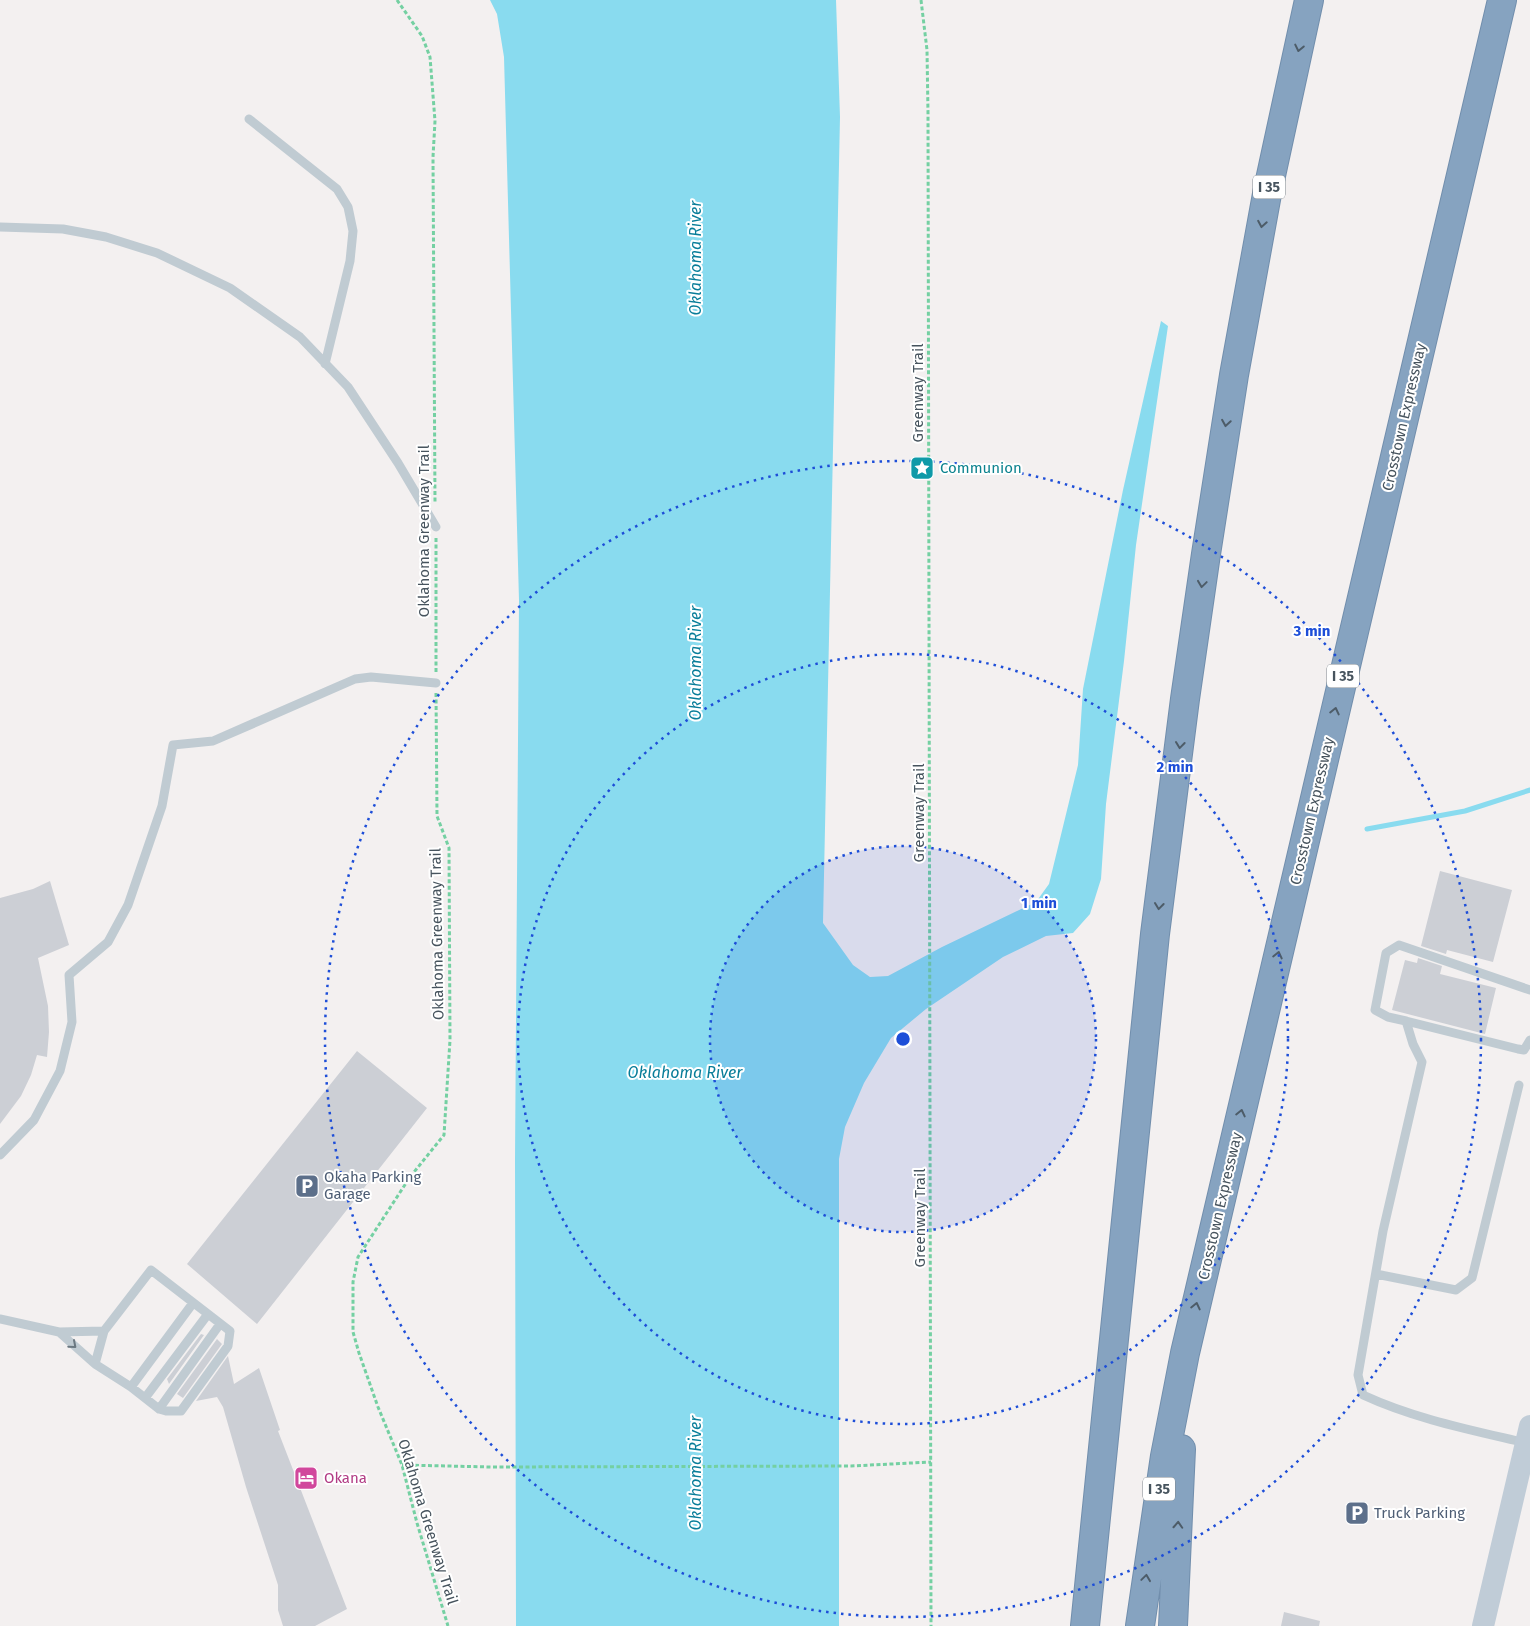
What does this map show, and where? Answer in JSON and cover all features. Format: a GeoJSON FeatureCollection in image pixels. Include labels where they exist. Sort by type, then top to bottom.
{"type":"FeatureCollection","features":[{"type":"Feature","properties":{"kind":"highway","name":"I 35"},"geometry":{"type":"LineString","coordinates":[[1085,1626],[1155,934],[1187,689],[1207,545],[1238,356],[1267,194],[1310,0]]}},
{"type":"Feature","properties":{"kind":"highway","name":"Crosstown Expressway"},"geometry":{"type":"LineString","coordinates":[[1140,1626],[1164,1456],[1185,1353],[1502,0]]}},
{"type":"Feature","properties":{"kind":"highway"},"geometry":{"type":"LineString","coordinates":[[1173,1626],[1185,1353]]}},
{"type":"Feature","properties":{"kind":"highway"},"geometry":{"type":"LineString","coordinates":[[1067,1626],[1097,1509]]}},
{"type":"Feature","properties":{"kind":"main road"},"geometry":{"type":"LineString","coordinates":[[1483,1626],[1528,1435]]}},
{"type":"Feature","properties":{"kind":"lane"},"geometry":{"type":"LineString","coordinates":[[249,119],[337,188],[348,208],[353,231],[350,261],[325,364]]}},
{"type":"Feature","properties":{"kind":"lane"},"geometry":{"type":"LineString","coordinates":[[0,227],[63,229],[106,237],[157,253],[230,288],[300,338],[348,387],[398,463],[436,527]]}},
{"type":"Feature","properties":{"kind":"lane"},"geometry":{"type":"LineString","coordinates":[[0,1155],[34,1120],[60,1071],[72,1022],[69,975],[108,942],[128,905],[162,806],[173,745],[213,741],[355,679],[371,677],[436,683]]}},
{"type":"Feature","properties":{"kind":"lane"},"geometry":{"type":"LineString","coordinates":[[1530,990],[1399,945],[1386,953],[1375,1010],[1406,1022],[1518,1049],[1524,1050],[1530,1040]]}},
{"type":"Feature","properties":{"kind":"lane"},"geometry":{"type":"LineString","coordinates":[[1406,1022],[1413,1044],[1422,1062],[1383,1231],[1358,1375],[1364,1395],[1388,1407],[1443,1423],[1528,1435]]}},
{"type":"Feature","properties":{"kind":"lane"},"geometry":{"type":"LineString","coordinates":[[1376,1274],[1456,1290],[1472,1278],[1519,1085]]}},
{"type":"Feature","properties":{"kind":"lane"},"geometry":{"type":"LineString","coordinates":[[59,1332],[95,1364],[131,1387],[159,1409],[181,1411],[228,1346],[230,1331],[151,1270],[104,1331],[95,1364]]}},
{"type":"Feature","properties":{"kind":"lane"},"geometry":{"type":"LineString","coordinates":[[131,1387],[193,1303]]}},
{"type":"Feature","properties":{"kind":"lane"},"geometry":{"type":"LineString","coordinates":[[145,1398],[208,1314]]}},
{"type":"Feature","properties":{"kind":"lane"},"geometry":{"type":"LineString","coordinates":[[0,1319],[59,1332],[104,1331]]}},
{"type":"Feature","properties":{"kind":"lane"},"geometry":{"type":"LineString","coordinates":[[159,1409],[220,1324]]}},
{"type":"Feature","properties":{"kind":"path","name":"Oklahoma Greenway Trail"},"geometry":{"type":"LineString","coordinates":[[397,0],[422,36],[430,57],[435,121],[433,167],[437,816],[449,848],[450,1040],[444,1135],[410,1177],[368,1241],[358,1257],[352,1282],[354,1332],[359,1353],[378,1407],[402,1465],[417,1523],[448,1626]]}},
{"type":"Feature","properties":{"kind":"path","name":"Greenway Trail"},"geometry":{"type":"LineString","coordinates":[[921,0],[926,50],[928,114],[931,1626]]}},
{"type":"Feature","properties":{"kind":"path"},"geometry":{"type":"LineString","coordinates":[[402,1465],[492,1467],[852,1466],[931,1462]]}},
{"type":"Feature","properties":{"kind":"water","name":"Oklahoma River"},"geometry":{"type":"Polygon","coordinates":[[[490,0],[836,0],[840,117],[823,923],[853,965],[870,977],[888,976],[942,947],[1036,902],[1049,884],[1078,765],[1083,689],[1123,490],[1161,321],[1168,326],[1136,545],[1106,804],[1101,879],[1090,914],[1073,933],[1046,936],[1003,957],[926,1009],[891,1038],[864,1083],[845,1127],[839,1159],[839,1626],[516,1626],[515,1160],[519,600],[504,57],[497,14],[490,0]]]}},
{"type":"Feature","properties":{"kind":"building"},"geometry":{"type":"Polygon","coordinates":[[[1440,871],[1512,890],[1493,962],[1447,950],[1446,954],[1421,946],[1440,871]]]}},
{"type":"Feature","properties":{"kind":"building"},"geometry":{"type":"Polygon","coordinates":[[[50,881],[69,945],[38,958],[48,1006],[49,1032],[47,1057],[37,1055],[31,1075],[21,1096],[0,1124],[0,898],[33,889],[50,881]]]}},
{"type":"Feature","properties":{"kind":"building"},"geometry":{"type":"Polygon","coordinates":[[[1418,958],[1442,966],[1440,974],[1496,988],[1485,1034],[1392,1010],[1405,960],[1417,963],[1418,958]]]}},
{"type":"Feature","properties":{"kind":"building","name":"Okaha Parking Garage"},"geometry":{"type":"Polygon","coordinates":[[[357,1051],[427,1108],[257,1324],[187,1264],[357,1051]]]}},
{"type":"Feature","properties":{"kind":"building"},"geometry":{"type":"Polygon","coordinates":[[[201,1334],[204,1335],[169,1384],[167,1379],[201,1334]]]}},
{"type":"Feature","properties":{"kind":"building"},"geometry":{"type":"Polygon","coordinates":[[[217,1339],[222,1344],[183,1398],[177,1394],[217,1339]]]}},
{"type":"Feature","properties":{"kind":"building"},"geometry":{"type":"Polygon","coordinates":[[[228,1356],[234,1384],[259,1368],[280,1430],[278,1431],[347,1609],[315,1626],[283,1626],[278,1610],[278,1585],[246,1487],[223,1407],[217,1397],[196,1401],[228,1356]]]}},
{"type":"Feature","properties":{"kind":"building"},"geometry":{"type":"Polygon","coordinates":[[[1284,1612],[1320,1621],[1319,1626],[1281,1626],[1284,1612]]]}},
{"type":"Feature","properties":{"kind":"waterway"},"geometry":{"type":"LineString","coordinates":[[1367,829],[1465,811],[1530,790]]}},
{"type":"Feature","properties":{"kind":"place","name":"Communion"},"geometry":{"type":"Point","coordinates":[922,468]}},
{"type":"Feature","properties":{"kind":"place","name":"Okaha Parking Garage"},"geometry":{"type":"Point","coordinates":[307,1186]}},
{"type":"Feature","properties":{"kind":"place","name":"Okana"},"geometry":{"type":"Point","coordinates":[306,1478]}},
{"type":"Feature","properties":{"kind":"place","name":"Truck Parking"},"geometry":{"type":"Point","coordinates":[1357,1513]}}]}
